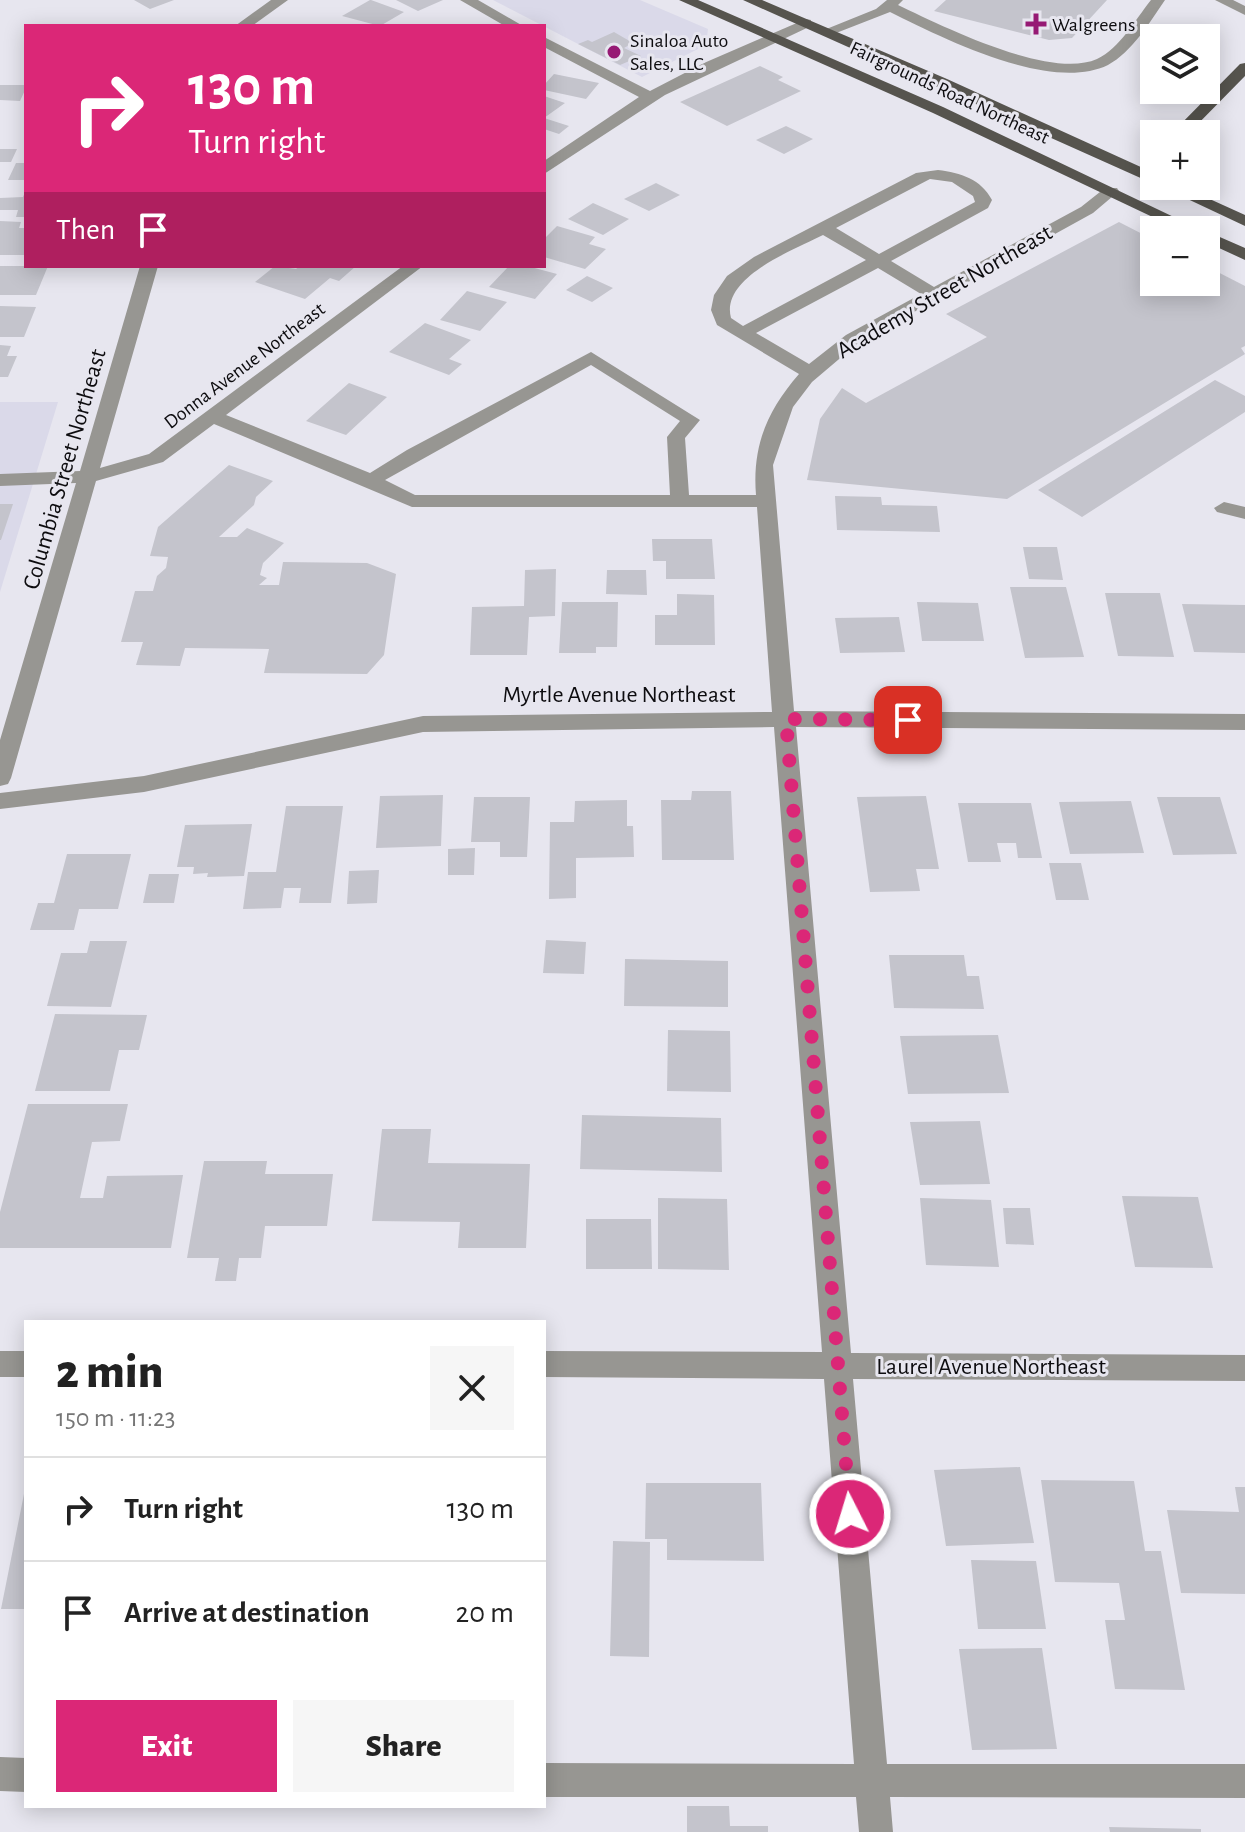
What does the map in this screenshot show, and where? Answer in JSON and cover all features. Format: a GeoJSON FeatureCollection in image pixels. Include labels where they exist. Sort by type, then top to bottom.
{"type":"FeatureCollection","features":[{"type":"Feature","properties":{"kind":"main road","name":"Fairgrounds Road Northeast"},"geometry":{"type":"LineString","coordinates":[[686,0],[776,37],[1164,216]]}},
{"type":"Feature","properties":{"kind":"main road","name":"Fairgrounds Road Northeast"},"geometry":{"type":"LineString","coordinates":[[750,0],[1138,171]]}},
{"type":"Feature","properties":{"kind":"main road"},"geometry":{"type":"LineString","coordinates":[[1193,120],[1245,68]]}},
{"type":"Feature","properties":{"kind":"main road"},"geometry":{"type":"LineString","coordinates":[[1111,191],[1138,171]]}},
{"type":"Feature","properties":{"kind":"main road"},"geometry":{"type":"LineString","coordinates":[[1199,200],[1245,221]]}},
{"type":"Feature","properties":{"kind":"main road"},"geometry":{"type":"LineString","coordinates":[[1220,243],[1245,255]]}},
{"type":"Feature","properties":{"kind":"street"},"geometry":{"type":"LineString","coordinates":[[245,24],[281,0]]}},
{"type":"Feature","properties":{"kind":"street"},"geometry":{"type":"LineString","coordinates":[[467,0],[512,24]]}},
{"type":"Feature","properties":{"kind":"street"},"geometry":{"type":"LineString","coordinates":[[826,32],[861,21],[893,3],[982,48],[1056,67],[1077,68],[1096,65],[1109,57],[1158,0]]}},
{"type":"Feature","properties":{"kind":"street"},"geometry":{"type":"LineString","coordinates":[[1222,0],[1245,11]]}},
{"type":"Feature","properties":{"kind":"street"},"geometry":{"type":"LineString","coordinates":[[546,167],[605,123],[650,97],[806,23]]}},
{"type":"Feature","properties":{"kind":"street"},"geometry":{"type":"LineString","coordinates":[[546,42],[650,97]]}},
{"type":"Feature","properties":{"kind":"street"},"geometry":{"type":"LineString","coordinates":[[743,333],[982,205],[983,195],[949,176],[930,173],[760,261],[733,280],[723,295],[720,310],[723,321],[743,333],[809,372]]}},
{"type":"Feature","properties":{"kind":"street","name":"Academy Street Northeast"},"geometry":{"type":"LineString","coordinates":[[876,1832],[763,465],[769,436],[793,390],[809,372],[852,339],[1087,210],[1111,191]]}},
{"type":"Feature","properties":{"kind":"street"},"geometry":{"type":"LineString","coordinates":[[824,228],[934,294]]}},
{"type":"Feature","properties":{"kind":"street","name":"Columbia Street Northeast"},"geometry":{"type":"LineString","coordinates":[[0,778],[148,268]]}},
{"type":"Feature","properties":{"kind":"street","name":"Donna Avenue Northeast"},"geometry":{"type":"LineString","coordinates":[[0,480],[89,477],[156,458],[411,268]]}},
{"type":"Feature","properties":{"kind":"street"},"geometry":{"type":"LineString","coordinates":[[371,481],[414,454],[591,357],[691,420],[676,437],[680,501]]}},
{"type":"Feature","properties":{"kind":"street"},"geometry":{"type":"LineString","coordinates":[[212,416],[412,501],[767,501]]}},
{"type":"Feature","properties":{"kind":"street"},"geometry":{"type":"LineString","coordinates":[[1224,508],[1245,513]]}},
{"type":"Feature","properties":{"kind":"street","name":"Myrtle Avenue Northeast"},"geometry":{"type":"LineString","coordinates":[[0,801],[80,794],[164,780],[378,730],[423,724],[786,719],[1245,722]]}},
{"type":"Feature","properties":{"kind":"street"},"geometry":{"type":"LineString","coordinates":[[0,1364],[24,1364]]}},
{"type":"Feature","properties":{"kind":"street","name":"Laurel Avenue Northeast"},"geometry":{"type":"LineString","coordinates":[[546,1364],[1245,1368]]}},
{"type":"Feature","properties":{"kind":"street"},"geometry":{"type":"LineString","coordinates":[[0,1774],[24,1775]]}},
{"type":"Feature","properties":{"kind":"street"},"geometry":{"type":"LineString","coordinates":[[546,1780],[873,1783],[1245,1781]]}},
{"type":"Feature","properties":{"kind":"shaded area"},"geometry":{"type":"Polygon","coordinates":[[[493,0],[640,0],[708,29],[706,45],[642,77],[546,27],[546,24],[539,24],[493,0]]]}},
{"type":"Feature","properties":{"kind":"shaded area"},"geometry":{"type":"Polygon","coordinates":[[[0,402],[58,402],[0,592],[0,402]]]}},
{"type":"Feature","properties":{"kind":"building"},"geometry":{"type":"Polygon","coordinates":[[[134,0],[174,0],[150,9],[134,0]]]}},
{"type":"Feature","properties":{"kind":"building"},"geometry":{"type":"Polygon","coordinates":[[[370,0],[404,12],[383,24],[342,16],[370,0]]]}},
{"type":"Feature","properties":{"kind":"building"},"geometry":{"type":"Polygon","coordinates":[[[396,0],[443,0],[418,11],[396,0]]]}},
{"type":"Feature","properties":{"kind":"building","name":"Walgreens"},"geometry":{"type":"Polygon","coordinates":[[[946,0],[1107,0],[1072,38],[1049,40],[934,11],[946,0]]]}},
{"type":"Feature","properties":{"kind":"building","name":"Sinaloa Auto Sales, LLC"},"geometry":{"type":"Polygon","coordinates":[[[614,32],[633,43],[624,48],[641,56],[620,65],[578,44],[588,40],[592,42],[614,32]]]}},
{"type":"Feature","properties":{"kind":"building"},"geometry":{"type":"Polygon","coordinates":[[[760,66],[783,77],[778,80],[801,91],[727,126],[680,102],[760,66]]]}},
{"type":"Feature","properties":{"kind":"building"},"geometry":{"type":"Polygon","coordinates":[[[554,74],[599,83],[586,99],[546,90],[546,83],[554,74]]]}},
{"type":"Feature","properties":{"kind":"building"},"geometry":{"type":"Polygon","coordinates":[[[0,85],[24,85],[20,101],[0,100],[0,85]]]}},
{"type":"Feature","properties":{"kind":"building"},"geometry":{"type":"Polygon","coordinates":[[[546,97],[565,103],[546,117],[546,97]]]}},
{"type":"Feature","properties":{"kind":"building"},"geometry":{"type":"Polygon","coordinates":[[[546,119],[569,126],[559,134],[546,130],[546,119]]]}},
{"type":"Feature","properties":{"kind":"building"},"geometry":{"type":"Polygon","coordinates":[[[786,126],[813,139],[784,154],[756,140],[786,126]]]}},
{"type":"Feature","properties":{"kind":"building"},"geometry":{"type":"Polygon","coordinates":[[[0,149],[17,149],[11,162],[0,162],[0,149]]]}},
{"type":"Feature","properties":{"kind":"building"},"geometry":{"type":"Polygon","coordinates":[[[16,163],[24,163],[24,180],[8,180],[16,163]]]}},
{"type":"Feature","properties":{"kind":"building"},"geometry":{"type":"Polygon","coordinates":[[[656,183],[680,195],[649,211],[624,199],[656,183]]]}},
{"type":"Feature","properties":{"kind":"building"},"geometry":{"type":"Polygon","coordinates":[[[24,195],[24,217],[16,217],[18,210],[0,210],[0,198],[24,195]]]}},
{"type":"Feature","properties":{"kind":"building"},"geometry":{"type":"Polygon","coordinates":[[[593,203],[629,219],[603,235],[568,219],[593,203]]]}},
{"type":"Feature","properties":{"kind":"building"},"geometry":{"type":"Polygon","coordinates":[[[0,221],[21,222],[19,228],[24,228],[24,255],[0,255],[0,221]]]}},
{"type":"Feature","properties":{"kind":"building"},"geometry":{"type":"Polygon","coordinates":[[[1119,222],[1140,233],[1140,296],[1220,296],[1220,273],[1245,286],[1245,346],[1241,348],[1245,354],[1007,499],[807,480],[820,419],[842,388],[866,403],[987,337],[946,314],[1119,222]]]}},
{"type":"Feature","properties":{"kind":"building"},"geometry":{"type":"Polygon","coordinates":[[[557,226],[595,237],[589,244],[606,249],[585,269],[546,258],[546,237],[557,226]]]}},
{"type":"Feature","properties":{"kind":"building"},"geometry":{"type":"Polygon","coordinates":[[[0,266],[47,268],[36,295],[0,295],[0,266]]]}},
{"type":"Feature","properties":{"kind":"building"},"geometry":{"type":"Polygon","coordinates":[[[272,268],[354,268],[339,281],[330,278],[305,299],[255,282],[272,268]]]}},
{"type":"Feature","properties":{"kind":"building"},"geometry":{"type":"Polygon","coordinates":[[[507,268],[534,268],[557,274],[535,299],[489,287],[507,268]]]}},
{"type":"Feature","properties":{"kind":"building"},"geometry":{"type":"Polygon","coordinates":[[[587,276],[613,288],[592,302],[566,290],[587,276]]]}},
{"type":"Feature","properties":{"kind":"building"},"geometry":{"type":"Polygon","coordinates":[[[467,291],[507,302],[480,331],[440,320],[467,291]]]}},
{"type":"Feature","properties":{"kind":"building"},"geometry":{"type":"Polygon","coordinates":[[[0,306],[36,307],[24,337],[0,337],[0,306]]]}},
{"type":"Feature","properties":{"kind":"building"},"geometry":{"type":"Polygon","coordinates":[[[425,323],[471,340],[449,359],[462,364],[449,375],[389,352],[425,323]]]}},
{"type":"Feature","properties":{"kind":"building"},"geometry":{"type":"Polygon","coordinates":[[[0,345],[11,346],[7,356],[17,356],[8,377],[0,377],[0,345]]]}},
{"type":"Feature","properties":{"kind":"building"},"geometry":{"type":"Polygon","coordinates":[[[1215,380],[1245,396],[1245,412],[1082,517],[1038,490],[1215,380]]]}},
{"type":"Feature","properties":{"kind":"building"},"geometry":{"type":"Polygon","coordinates":[[[349,383],[387,397],[346,435],[306,421],[349,383]]]}},
{"type":"Feature","properties":{"kind":"building"},"geometry":{"type":"Polygon","coordinates":[[[229,465],[273,481],[256,497],[254,505],[219,537],[237,537],[247,528],[284,543],[263,563],[260,575],[267,578],[259,585],[279,585],[283,562],[367,563],[396,574],[384,655],[367,674],[264,673],[269,649],[185,648],[180,666],[136,665],[143,642],[121,642],[135,591],[153,591],[157,576],[166,568],[168,557],[150,556],[158,527],[229,465]]]}},
{"type":"Feature","properties":{"kind":"building"},"geometry":{"type":"Polygon","coordinates":[[[835,496],[881,497],[882,505],[937,506],[940,532],[837,530],[835,496]]]}},
{"type":"Feature","properties":{"kind":"building"},"geometry":{"type":"Polygon","coordinates":[[[0,504],[13,504],[1,540],[0,540],[0,504]]]}},
{"type":"Feature","properties":{"kind":"building"},"geometry":{"type":"Polygon","coordinates":[[[652,539],[712,539],[715,579],[666,579],[666,561],[653,561],[652,539]]]}},
{"type":"Feature","properties":{"kind":"building"},"geometry":{"type":"Polygon","coordinates":[[[1023,547],[1057,547],[1063,580],[1029,579],[1023,547]]]}},
{"type":"Feature","properties":{"kind":"building"},"geometry":{"type":"Polygon","coordinates":[[[556,569],[555,616],[529,617],[527,655],[470,655],[472,607],[524,606],[525,570],[556,569]]]}},
{"type":"Feature","properties":{"kind":"building"},"geometry":{"type":"Polygon","coordinates":[[[607,570],[646,570],[647,595],[606,594],[607,570]]]}},
{"type":"Feature","properties":{"kind":"building"},"geometry":{"type":"Polygon","coordinates":[[[1010,587],[1066,587],[1084,657],[1025,658],[1010,587]]]}},
{"type":"Feature","properties":{"kind":"building"},"geometry":{"type":"Polygon","coordinates":[[[1105,593],[1160,593],[1174,657],[1118,656],[1105,593]]]}},
{"type":"Feature","properties":{"kind":"building"},"geometry":{"type":"Polygon","coordinates":[[[677,594],[714,595],[715,645],[655,645],[655,615],[677,615],[677,594]]]}},
{"type":"Feature","properties":{"kind":"building"},"geometry":{"type":"Polygon","coordinates":[[[562,602],[618,602],[617,647],[596,647],[596,653],[559,653],[562,602]]]}},
{"type":"Feature","properties":{"kind":"building"},"geometry":{"type":"Polygon","coordinates":[[[917,602],[978,603],[984,641],[922,641],[917,602]]]}},
{"type":"Feature","properties":{"kind":"building"},"geometry":{"type":"Polygon","coordinates":[[[1182,604],[1245,605],[1245,653],[1194,652],[1182,604]]]}},
{"type":"Feature","properties":{"kind":"building"},"geometry":{"type":"Polygon","coordinates":[[[899,617],[905,652],[840,653],[835,618],[899,617]]]}},
{"type":"Feature","properties":{"kind":"building"},"geometry":{"type":"Polygon","coordinates":[[[692,791],[731,791],[734,860],[662,860],[661,800],[691,800],[692,791]]]}},
{"type":"Feature","properties":{"kind":"building"},"geometry":{"type":"Polygon","coordinates":[[[443,795],[441,846],[376,848],[380,796],[443,795]]]}},
{"type":"Feature","properties":{"kind":"building"},"geometry":{"type":"Polygon","coordinates":[[[926,796],[939,869],[916,869],[920,891],[870,892],[857,797],[926,796]]]}},
{"type":"Feature","properties":{"kind":"building"},"geometry":{"type":"Polygon","coordinates":[[[474,797],[530,797],[527,857],[500,857],[500,842],[471,842],[474,797]]]}},
{"type":"Feature","properties":{"kind":"building"},"geometry":{"type":"Polygon","coordinates":[[[1157,797],[1220,797],[1237,854],[1173,855],[1157,797]]]}},
{"type":"Feature","properties":{"kind":"building"},"geometry":{"type":"Polygon","coordinates":[[[627,800],[627,826],[633,826],[634,857],[576,858],[576,898],[549,899],[550,822],[574,822],[575,801],[627,800]]]}},
{"type":"Feature","properties":{"kind":"building"},"geometry":{"type":"Polygon","coordinates":[[[1131,801],[1144,853],[1070,854],[1059,802],[1131,801]]]}},
{"type":"Feature","properties":{"kind":"building"},"geometry":{"type":"Polygon","coordinates":[[[958,803],[1031,803],[1042,858],[1018,858],[1016,843],[997,843],[1001,862],[968,862],[958,803]]]}},
{"type":"Feature","properties":{"kind":"building"},"geometry":{"type":"Polygon","coordinates":[[[286,806],[343,806],[331,903],[299,903],[301,888],[284,888],[281,908],[243,909],[248,872],[276,872],[286,806]]]}},
{"type":"Feature","properties":{"kind":"building"},"geometry":{"type":"Polygon","coordinates":[[[252,824],[244,876],[207,877],[208,873],[193,874],[194,867],[177,867],[185,825],[252,824]]]}},
{"type":"Feature","properties":{"kind":"building"},"geometry":{"type":"Polygon","coordinates":[[[475,848],[474,875],[448,875],[448,849],[475,848]]]}},
{"type":"Feature","properties":{"kind":"building"},"geometry":{"type":"Polygon","coordinates":[[[67,854],[131,854],[118,909],[79,909],[74,930],[30,930],[38,903],[54,903],[67,854]]]}},
{"type":"Feature","properties":{"kind":"building"},"geometry":{"type":"Polygon","coordinates":[[[1049,863],[1081,863],[1089,900],[1056,900],[1049,863]]]}},
{"type":"Feature","properties":{"kind":"building"},"geometry":{"type":"Polygon","coordinates":[[[379,870],[377,903],[347,904],[349,871],[379,870]]]}},
{"type":"Feature","properties":{"kind":"building"},"geometry":{"type":"Polygon","coordinates":[[[149,874],[179,874],[174,903],[143,903],[149,874]]]}},
{"type":"Feature","properties":{"kind":"building"},"geometry":{"type":"Polygon","coordinates":[[[546,940],[586,942],[584,974],[543,973],[546,940]]]}},
{"type":"Feature","properties":{"kind":"building"},"geometry":{"type":"Polygon","coordinates":[[[90,941],[127,941],[111,1007],[47,1006],[61,953],[87,953],[90,941]]]}},
{"type":"Feature","properties":{"kind":"building"},"geometry":{"type":"Polygon","coordinates":[[[889,955],[964,955],[967,976],[979,976],[984,1009],[894,1008],[889,955]]]}},
{"type":"Feature","properties":{"kind":"building"},"geometry":{"type":"Polygon","coordinates":[[[625,959],[728,961],[728,1007],[624,1006],[625,959]]]}},
{"type":"Feature","properties":{"kind":"building"},"geometry":{"type":"Polygon","coordinates":[[[55,1014],[147,1015],[139,1050],[119,1050],[110,1091],[35,1091],[55,1014]]]}},
{"type":"Feature","properties":{"kind":"building"},"geometry":{"type":"Polygon","coordinates":[[[668,1030],[730,1031],[731,1092],[667,1091],[668,1030]]]}},
{"type":"Feature","properties":{"kind":"building"},"geometry":{"type":"Polygon","coordinates":[[[998,1035],[1009,1093],[908,1094],[900,1036],[998,1035]]]}},
{"type":"Feature","properties":{"kind":"building"},"geometry":{"type":"Polygon","coordinates":[[[28,1104],[128,1104],[120,1141],[92,1142],[80,1198],[103,1198],[107,1176],[183,1175],[171,1248],[0,1248],[0,1212],[28,1104]]]}},
{"type":"Feature","properties":{"kind":"building"},"geometry":{"type":"Polygon","coordinates":[[[582,1115],[721,1118],[722,1172],[580,1169],[582,1115]]]}},
{"type":"Feature","properties":{"kind":"building"},"geometry":{"type":"Polygon","coordinates":[[[980,1121],[990,1184],[920,1185],[910,1122],[980,1121]]]}},
{"type":"Feature","properties":{"kind":"building"},"geometry":{"type":"Polygon","coordinates":[[[382,1129],[431,1129],[428,1163],[530,1164],[526,1248],[458,1248],[460,1222],[372,1221],[382,1129]]]}},
{"type":"Feature","properties":{"kind":"building"},"geometry":{"type":"Polygon","coordinates":[[[204,1161],[267,1161],[265,1174],[333,1174],[327,1226],[265,1226],[261,1258],[239,1258],[236,1281],[215,1281],[219,1258],[187,1258],[204,1161]]]}},
{"type":"Feature","properties":{"kind":"building"},"geometry":{"type":"Polygon","coordinates":[[[1122,1196],[1198,1197],[1213,1268],[1135,1267],[1122,1196]]]}},
{"type":"Feature","properties":{"kind":"building"},"geometry":{"type":"Polygon","coordinates":[[[658,1198],[727,1199],[729,1270],[658,1269],[658,1198]]]}},
{"type":"Feature","properties":{"kind":"building"},"geometry":{"type":"Polygon","coordinates":[[[920,1198],[991,1200],[999,1267],[926,1265],[920,1198]]]}},
{"type":"Feature","properties":{"kind":"building"},"geometry":{"type":"Polygon","coordinates":[[[1003,1208],[1030,1208],[1034,1245],[1006,1244],[1003,1208]]]}},
{"type":"Feature","properties":{"kind":"building"},"geometry":{"type":"Polygon","coordinates":[[[586,1219],[651,1219],[652,1269],[586,1269],[586,1219]]]}},
{"type":"Feature","properties":{"kind":"building"},"geometry":{"type":"Polygon","coordinates":[[[1020,1467],[1034,1543],[946,1546],[934,1470],[1020,1467]]]}},
{"type":"Feature","properties":{"kind":"building"},"geometry":{"type":"Polygon","coordinates":[[[1041,1480],[1134,1481],[1145,1551],[1161,1551],[1185,1690],[1115,1689],[1105,1620],[1125,1620],[1119,1583],[1055,1582],[1041,1480]]]}},
{"type":"Feature","properties":{"kind":"building"},"geometry":{"type":"Polygon","coordinates":[[[646,1483],[761,1483],[764,1561],[667,1560],[667,1539],[645,1539],[646,1483]]]}},
{"type":"Feature","properties":{"kind":"building"},"geometry":{"type":"Polygon","coordinates":[[[1235,1487],[1245,1487],[1245,1594],[1181,1593],[1167,1510],[1239,1512],[1235,1487]]]}},
{"type":"Feature","properties":{"kind":"building"},"geometry":{"type":"Polygon","coordinates":[[[24,1494],[24,1609],[1,1609],[24,1494]]]}},
{"type":"Feature","properties":{"kind":"building"},"geometry":{"type":"Polygon","coordinates":[[[613,1541],[650,1542],[649,1657],[610,1656],[613,1541]]]}},
{"type":"Feature","properties":{"kind":"building"},"geometry":{"type":"Polygon","coordinates":[[[971,1560],[1036,1561],[1046,1629],[978,1629],[971,1560]]]}},
{"type":"Feature","properties":{"kind":"building"},"geometry":{"type":"Polygon","coordinates":[[[1042,1648],[1057,1749],[972,1750],[959,1649],[1042,1648]]]}},
{"type":"Feature","properties":{"kind":"building"},"geometry":{"type":"Polygon","coordinates":[[[687,1806],[729,1806],[730,1826],[768,1826],[768,1832],[687,1832],[687,1806]]]}},
{"type":"Feature","properties":{"kind":"building"},"geometry":{"type":"Polygon","coordinates":[[[1109,1827],[1201,1829],[1201,1832],[1110,1832],[1109,1827]]]}},
{"type":"Feature","properties":{"kind":"place","name":"Walgreens"},"geometry":{"type":"Point","coordinates":[1036,24]}},
{"type":"Feature","properties":{"kind":"place","name":"Sinaloa Auto Sales, LLC"},"geometry":{"type":"Point","coordinates":[614,52]}},
{"type":"Feature","properties":{"kind":"route"},"geometry":{"type":"LineString","coordinates":[[850,1514],[786,719],[908,720]]}}]}
